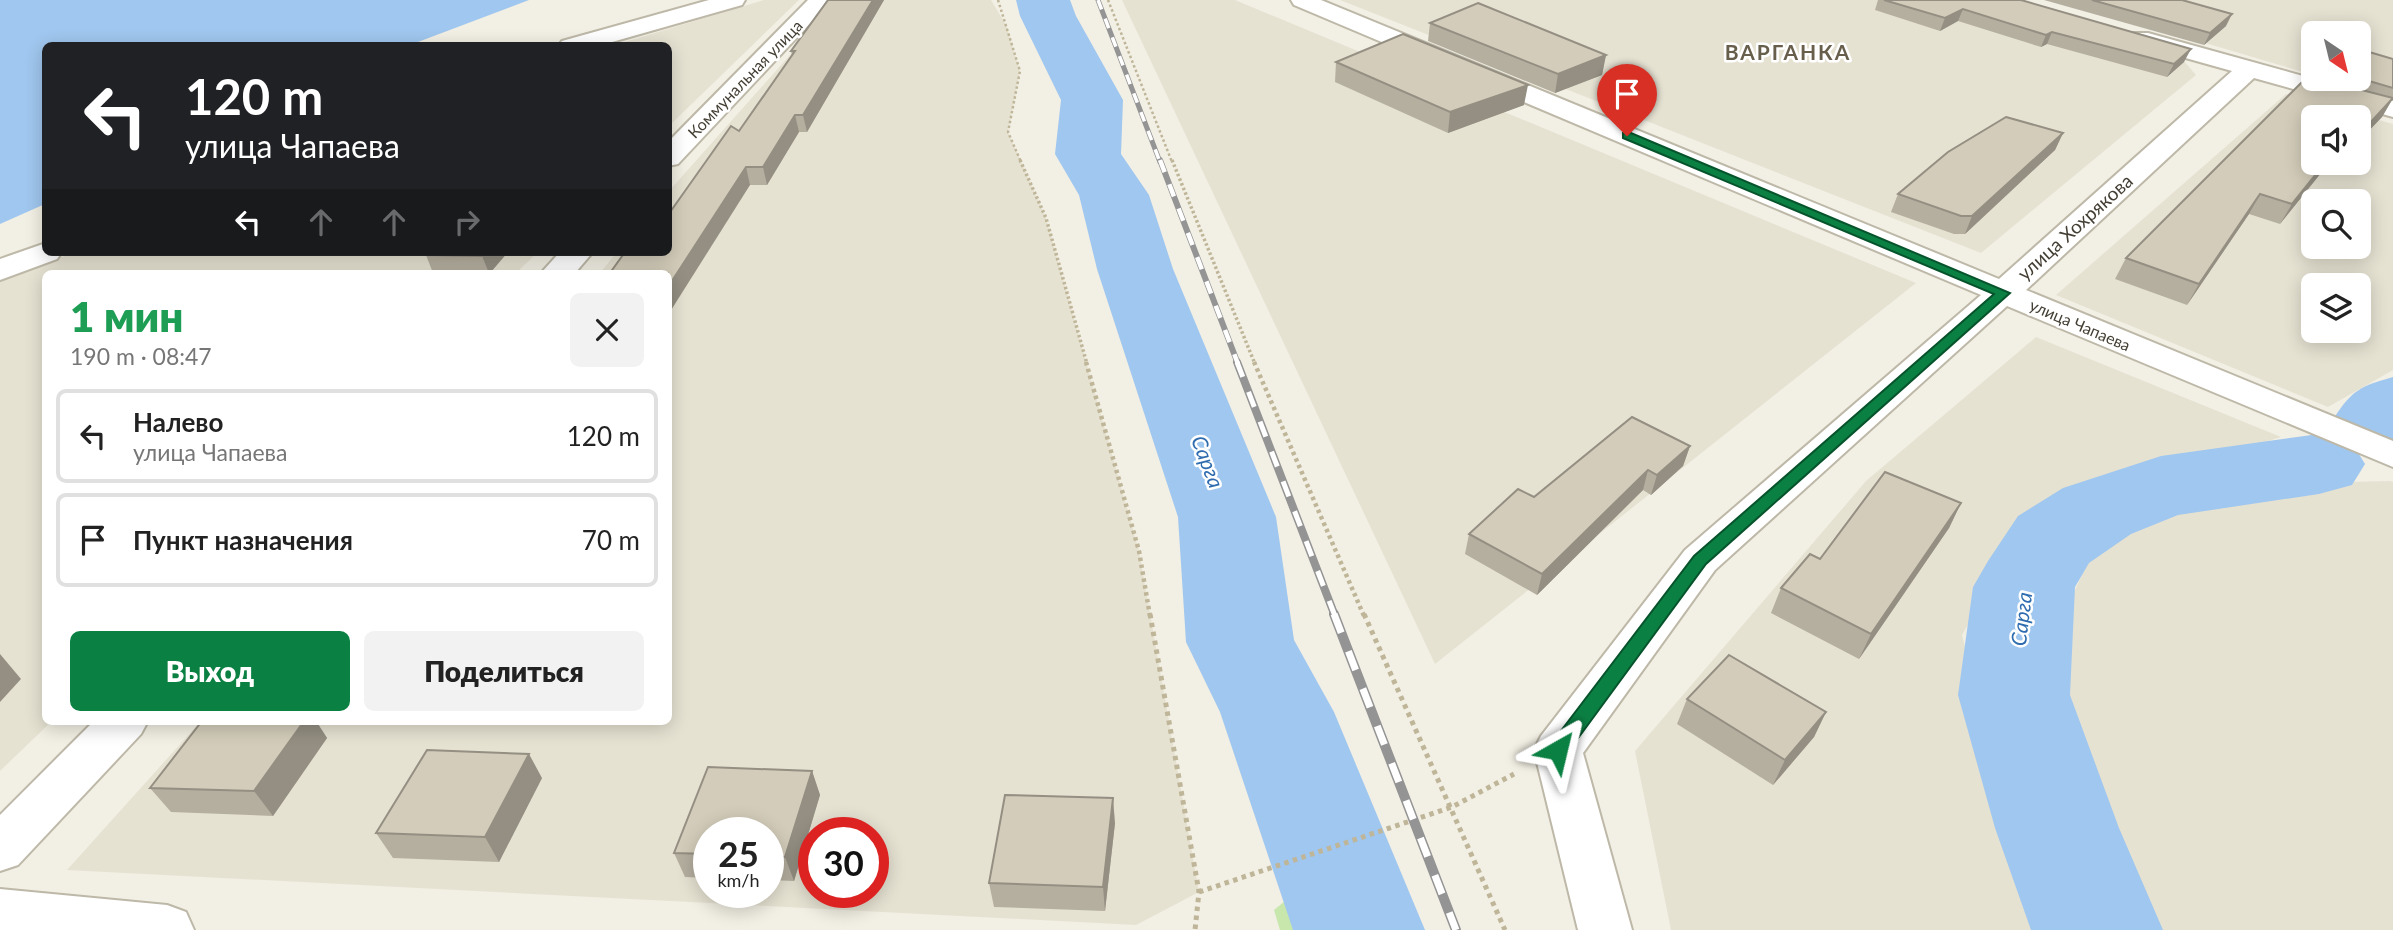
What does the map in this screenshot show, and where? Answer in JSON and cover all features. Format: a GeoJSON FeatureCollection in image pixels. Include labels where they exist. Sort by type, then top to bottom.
{"type":"FeatureCollection","features":[{"type":"Feature","properties":{"kind":"street"},"geometry":{"type":"LineString","coordinates":[[584,42],[734,0]]}},
{"type":"Feature","properties":{"kind":"street","name":"Коммунальная улица"},"geometry":{"type":"LineString","coordinates":[[672,154],[821,0]]}},
{"type":"Feature","properties":{"kind":"street","name":"улица Чапаева"},"geometry":{"type":"LineString","coordinates":[[1302,0],[2393,455]]}},
{"type":"Feature","properties":{"kind":"street"},"geometry":{"type":"LineString","coordinates":[[2116,31],[2393,109]]}},
{"type":"Feature","properties":{"kind":"street","name":"улица Хохрякова"},"geometry":{"type":"LineString","coordinates":[[1558,750],[1700,560],[2003,293],[2248,70]]}},
{"type":"Feature","properties":{"kind":"street"},"geometry":{"type":"LineString","coordinates":[[0,270],[42,254]]}},
{"type":"Feature","properties":{"kind":"street"},"geometry":{"type":"LineString","coordinates":[[560,270],[574,256]]}},
{"type":"Feature","properties":{"kind":"street"},"geometry":{"type":"LineString","coordinates":[[0,849],[120,725]]}},
{"type":"Feature","properties":{"kind":"street"},"geometry":{"type":"LineString","coordinates":[[1558,750],[1605,930]]}},
{"type":"Feature","properties":{"kind":"street"},"geometry":{"type":"LineString","coordinates":[[0,913],[167,930]]}},
{"type":"Feature","properties":{"kind":"path"},"geometry":{"type":"LineString","coordinates":[[998,0],[1020,71],[1008,132],[1046,218],[1139,551],[1199,892],[1195,930]]}},
{"type":"Feature","properties":{"kind":"path"},"geometry":{"type":"LineString","coordinates":[[1108,0],[1226,297],[1505,930]]}},
{"type":"Feature","properties":{"kind":"path"},"geometry":{"type":"LineString","coordinates":[[1199,892],[1452,807],[1558,750]]}},
{"type":"Feature","properties":{"kind":"shaded area"},"geometry":{"type":"Polygon","coordinates":[[[764,0],[799,0],[672,123],[672,42],[625,42],[764,0]]]}},
{"type":"Feature","properties":{"kind":"shaded area"},"geometry":{"type":"Polygon","coordinates":[[[839,0],[991,0],[1006,25],[1020,71],[1008,132],[1046,218],[1139,551],[1199,892],[1136,925],[806,908],[889,908],[889,817],[798,817],[798,908],[784,907],[784,817],[693,817],[693,902],[67,870],[197,725],[672,725],[672,270],[602,270],[614,256],[672,256],[672,188],[839,0]]]}},
{"type":"Feature","properties":{"kind":"shaded area"},"geometry":{"type":"Polygon","coordinates":[[[1122,0],[1235,0],[1916,283],[1435,664],[1122,0]]]}},
{"type":"Feature","properties":{"kind":"shaded area"},"geometry":{"type":"Polygon","coordinates":[[[1340,0],[1981,0],[2184,61],[2196,75],[1981,253],[1340,0]]]}},
{"type":"Feature","properties":{"kind":"shaded area"},"geometry":{"type":"Polygon","coordinates":[[[2060,0],[2393,0],[2393,97],[2371,85],[2371,21],[2301,21],[2301,71],[2060,0]]]}},
{"type":"Feature","properties":{"kind":"shaded area"},"geometry":{"type":"Polygon","coordinates":[[[2286,94],[2325,105],[2301,105],[2301,175],[2371,175],[2371,118],[2393,124],[2393,370],[2328,407],[2056,295],[2286,94]]]}},
{"type":"Feature","properties":{"kind":"shaded area"},"geometry":{"type":"Polygon","coordinates":[[[65,256],[534,256],[519,270],[42,270],[42,725],[48,725],[0,771],[0,281],[65,256]]]}},
{"type":"Feature","properties":{"kind":"shaded area"},"geometry":{"type":"Polygon","coordinates":[[[2036,337],[2281,437],[2222,455],[2127,469],[2026,522],[1962,635],[2035,930],[1671,930],[1635,751],[1866,481],[2036,337]]]}},
{"type":"Feature","properties":{"kind":"shaded area"},"geometry":{"type":"Polygon","coordinates":[[[2393,482],[2393,930],[2137,930],[2069,754],[2052,640],[2097,542],[2182,510],[2310,483],[2393,482]]]}},
{"type":"Feature","properties":{"kind":"green space"},"geometry":{"type":"Polygon","coordinates":[[[1335,866],[1375,881],[1379,918],[1375,930],[1280,930],[1274,910],[1321,872],[1335,866]]]}},
{"type":"Feature","properties":{"kind":"water"},"geometry":{"type":"Polygon","coordinates":[[[0,0],[529,0],[418,42],[42,42],[42,205],[0,224],[0,0]]]}},
{"type":"Feature","properties":{"kind":"building"},"geometry":{"type":"Polygon","coordinates":[[[828,0],[873,0],[803,115],[795,115],[763,167],[746,167],[672,281],[672,270],[612,270],[622,256],[672,256],[672,209],[731,126],[739,131],[795,51],[791,51],[828,0]]]}},
{"type":"Feature","properties":{"kind":"building"},"geometry":{"type":"Polygon","coordinates":[[[1884,0],[2021,0],[2191,49],[2174,64],[2052,32],[2046,35],[1963,9],[1945,18],[1884,0]]]}},
{"type":"Feature","properties":{"kind":"building"},"geometry":{"type":"Polygon","coordinates":[[[2092,0],[2182,0],[2232,14],[2210,33],[2092,0]]]}},
{"type":"Feature","properties":{"kind":"building"},"geometry":{"type":"Polygon","coordinates":[[[1478,3],[1606,55],[1558,74],[1430,23],[1478,3]]]}},
{"type":"Feature","properties":{"kind":"building"},"geometry":{"type":"Polygon","coordinates":[[[1403,34],[1528,85],[1450,112],[1336,62],[1403,34]]]}},
{"type":"Feature","properties":{"kind":"building"},"geometry":{"type":"Polygon","coordinates":[[[2371,53],[2393,59],[2393,88],[2371,82],[2371,53]]]}},
{"type":"Feature","properties":{"kind":"building"},"geometry":{"type":"Polygon","coordinates":[[[2301,83],[2301,91],[2366,91],[2393,98],[2371,122],[2371,105],[2301,105],[2301,175],[2315,175],[2304,189],[2301,189],[2292,204],[2260,194],[2199,284],[2126,258],[2301,83]]]}},
{"type":"Feature","properties":{"kind":"building"},"geometry":{"type":"Polygon","coordinates":[[[2006,117],[2063,133],[1972,216],[1961,216],[1898,194],[1948,152],[2006,117]]]}},
{"type":"Feature","properties":{"kind":"building"},"geometry":{"type":"Polygon","coordinates":[[[1632,417],[1690,446],[1657,475],[1648,470],[1542,574],[1469,534],[1518,489],[1534,497],[1632,417]]]}},
{"type":"Feature","properties":{"kind":"building"},"geometry":{"type":"Polygon","coordinates":[[[1885,472],[1961,503],[1871,634],[1781,588],[1810,554],[1820,559],[1885,472]]]}},
{"type":"Feature","properties":{"kind":"building"},"geometry":{"type":"Polygon","coordinates":[[[1729,655],[1826,712],[1785,760],[1687,699],[1729,655]]]}},
{"type":"Feature","properties":{"kind":"building"},"geometry":{"type":"Polygon","coordinates":[[[199,725],[301,725],[254,791],[150,788],[199,725]]]}},
{"type":"Feature","properties":{"kind":"building"},"geometry":{"type":"Polygon","coordinates":[[[427,750],[529,754],[485,837],[376,833],[427,750]]]}},
{"type":"Feature","properties":{"kind":"building"},"geometry":{"type":"Polygon","coordinates":[[[708,767],[812,771],[785,857],[784,817],[693,817],[693,854],[674,853],[708,767]]]}},
{"type":"Feature","properties":{"kind":"building"},"geometry":{"type":"Polygon","coordinates":[[[1005,795],[1113,798],[1103,887],[989,883],[1005,795]]]}},
{"type":"Feature","properties":{"kind":"waterway","name":"Сарга"},"geometry":{"type":"LineString","coordinates":[[1043,0],[1048,16],[1092,100],[1088,154],[1114,195],[1135,269],[1227,517],[1240,642],[1277,712],[1359,930]]}},
{"type":"Feature","properties":{"kind":"waterway","name":"Сарга"},"geometry":{"type":"LineString","coordinates":[[2378,418],[2393,404]]}},
{"type":"Feature","properties":{"kind":"waterway","name":"Сарга"},"geometry":{"type":"LineString","coordinates":[[2097,930],[2057,828],[2014,695],[2024,587],[2053,540],[2097,511],[2161,487],[2319,464]]}},
{"type":"Feature","properties":{"kind":"railway"},"geometry":{"type":"LineString","coordinates":[[1098,0],[1160,162]]}},
{"type":"Feature","properties":{"kind":"railway"},"geometry":{"type":"LineString","coordinates":[[1160,160],[1238,364]]}},
{"type":"Feature","properties":{"kind":"railway"},"geometry":{"type":"LineString","coordinates":[[1237,362],[1335,616]]}},
{"type":"Feature","properties":{"kind":"railway"},"geometry":{"type":"LineString","coordinates":[[1334,614],[1456,930]]}},
{"type":"Feature","properties":{"kind":"district","name":"ВАРГАНКА"},"geometry":{"type":"Point","coordinates":[1788,53]}},
{"type":"Feature","properties":{"kind":"route"},"geometry":{"type":"LineString","coordinates":[[1558,750],[1700,560],[2003,293],[1627,136]]}}]}
